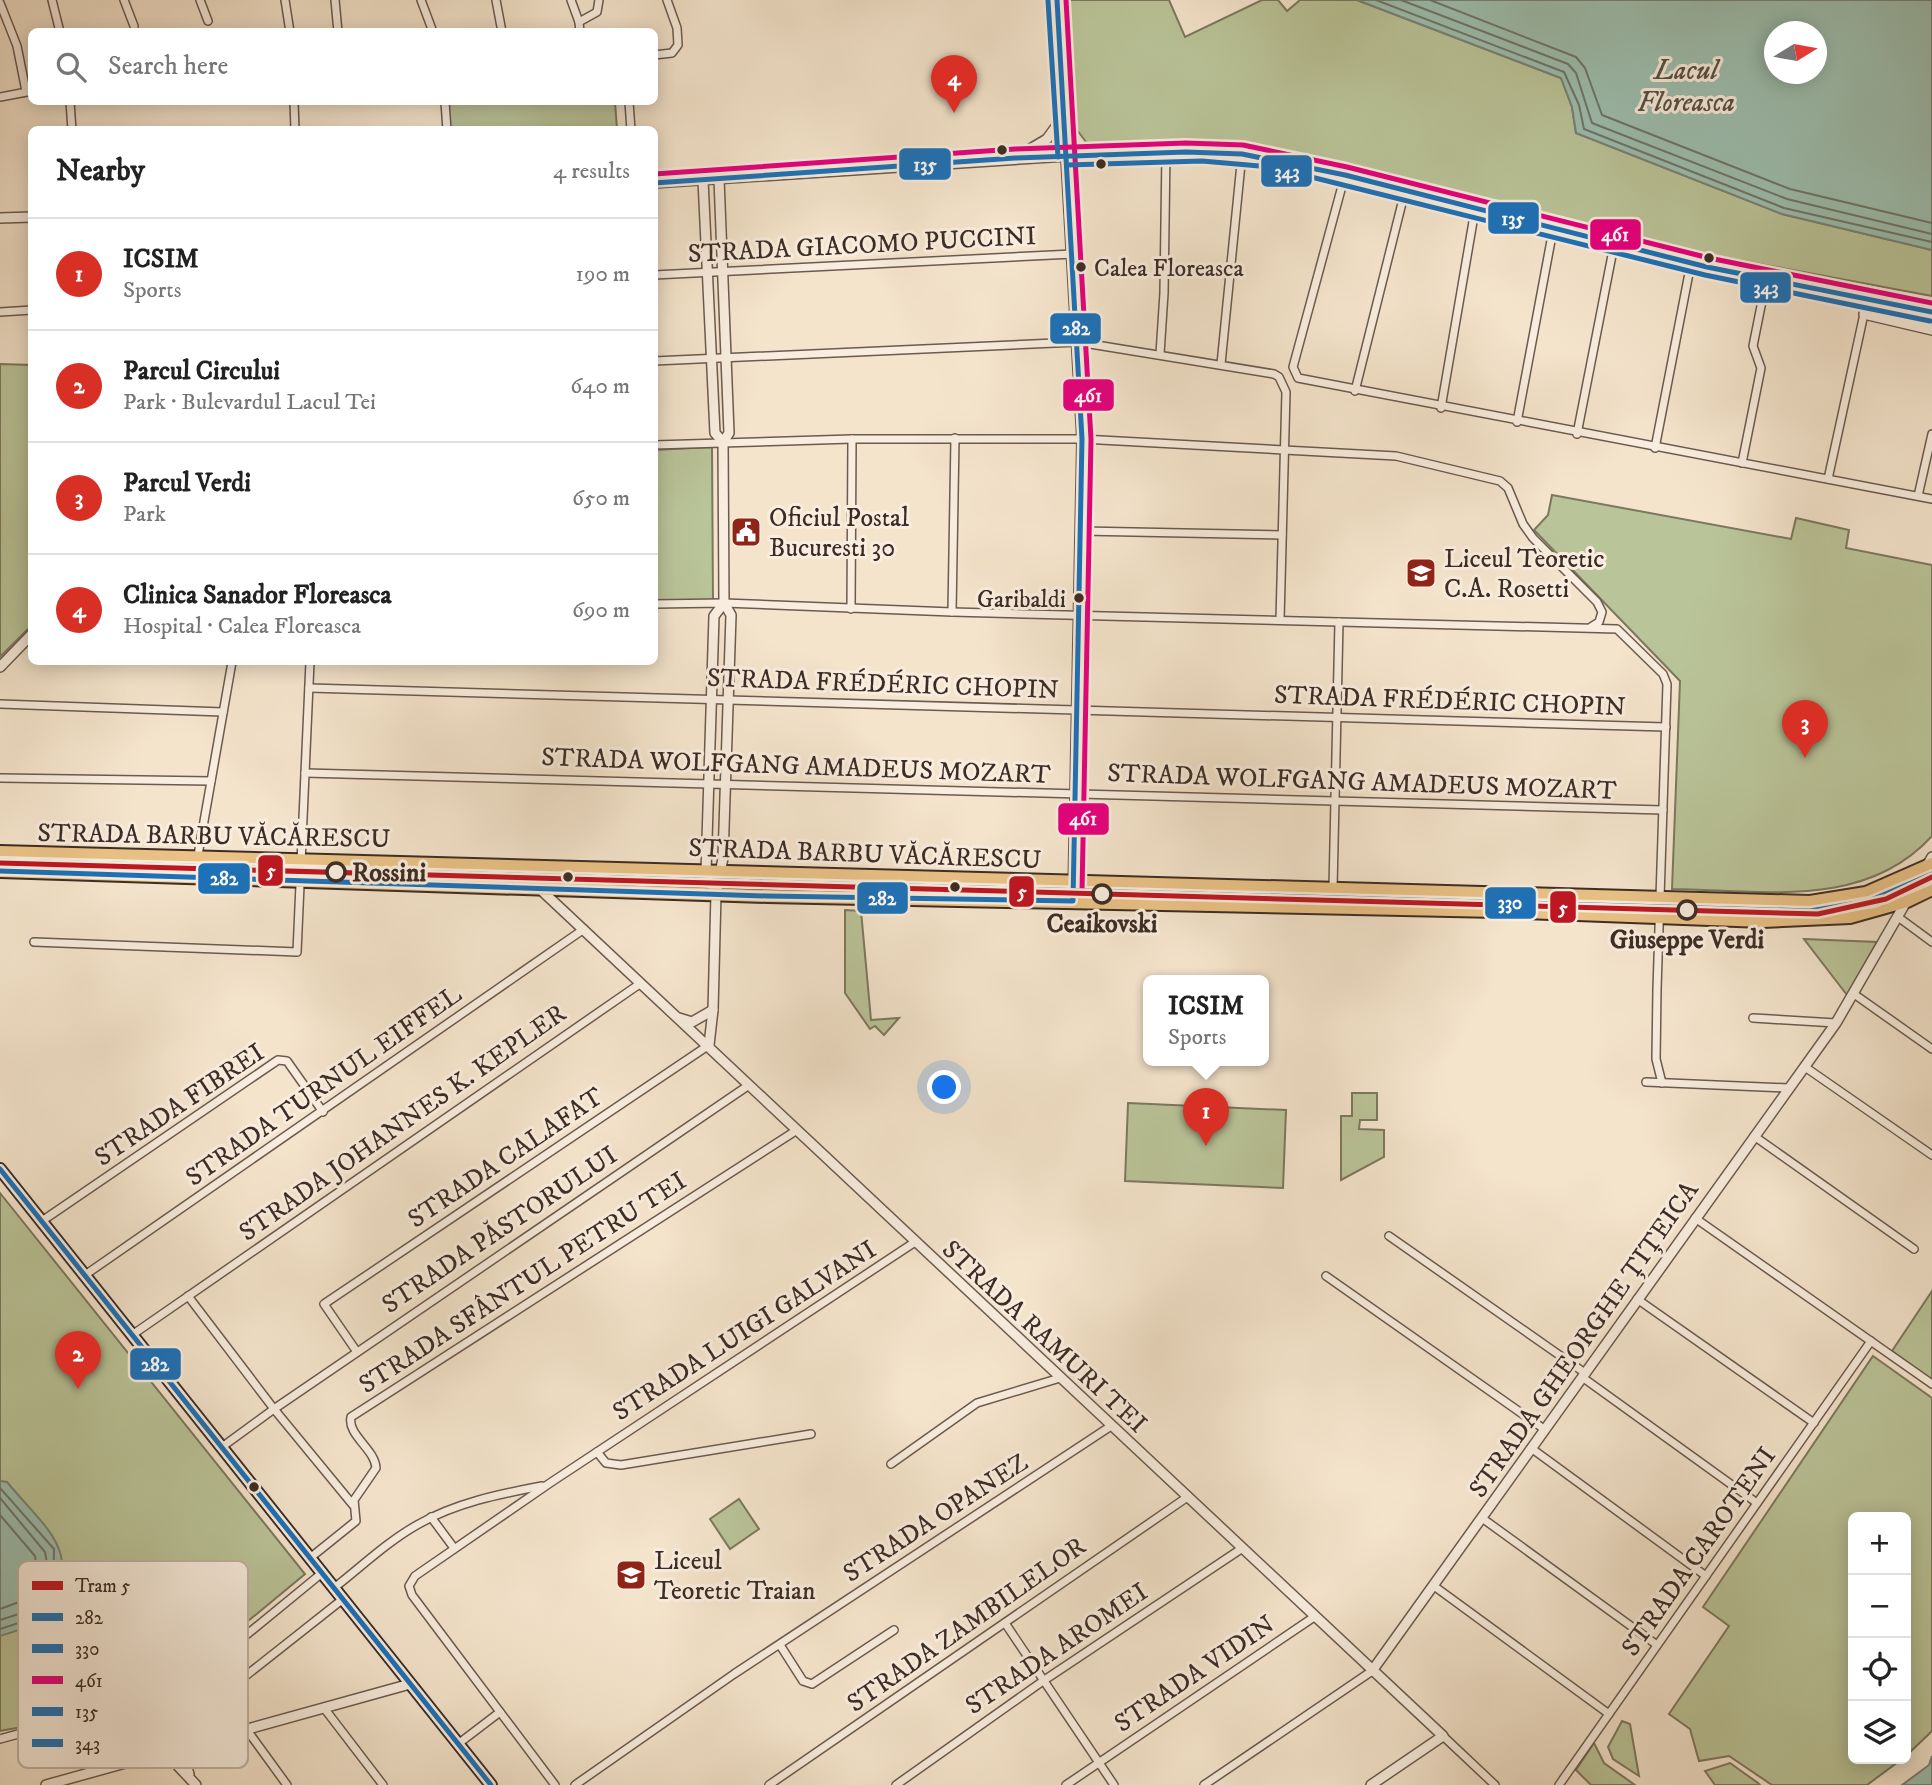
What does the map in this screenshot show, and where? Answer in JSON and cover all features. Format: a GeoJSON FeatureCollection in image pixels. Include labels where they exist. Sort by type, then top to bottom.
{"type":"FeatureCollection","features":[{"type":"Feature","properties":{"kind":"main road"},"geometry":{"type":"LineString","coordinates":[[1067,156],[1166,152],[1242,154],[1345,175],[1553,230],[1766,281],[1932,312]]}},
{"type":"Feature","properties":{"kind":"main road","name":"STRADA BARBU VĂCĂRESCU"},"geometry":{"type":"LineString","coordinates":[[0,852],[1828,901],[1884,887],[1930,863]]}},
{"type":"Feature","properties":{"kind":"main road","name":"STRADA BARBU VĂCĂRESCU"},"geometry":{"type":"LineString","coordinates":[[0,871],[716,894],[1073,901],[1659,919],[1832,920],[1907,901],[1932,888]]}},
{"type":"Feature","properties":{"kind":"main road"},"geometry":{"type":"LineString","coordinates":[[0,1169],[491,1785]]}},
{"type":"Feature","properties":{"kind":"street"},"geometry":{"type":"LineString","coordinates":[[52,0],[59,28]]}},
{"type":"Feature","properties":{"kind":"street"},"geometry":{"type":"LineString","coordinates":[[124,0],[134,26]]}},
{"type":"Feature","properties":{"kind":"street"},"geometry":{"type":"LineString","coordinates":[[200,0],[208,21]]}},
{"type":"Feature","properties":{"kind":"street"},"geometry":{"type":"LineString","coordinates":[[285,0],[289,28]]}},
{"type":"Feature","properties":{"kind":"street"},"geometry":{"type":"LineString","coordinates":[[335,0],[338,28]]}},
{"type":"Feature","properties":{"kind":"street"},"geometry":{"type":"LineString","coordinates":[[421,0],[432,28]]}},
{"type":"Feature","properties":{"kind":"street"},"geometry":{"type":"LineString","coordinates":[[496,0],[501,28]]}},
{"type":"Feature","properties":{"kind":"street"},"geometry":{"type":"LineString","coordinates":[[571,0],[580,28]]}},
{"type":"Feature","properties":{"kind":"street"},"geometry":{"type":"LineString","coordinates":[[579,22],[597,12],[599,0]]}},
{"type":"Feature","properties":{"kind":"street"},"geometry":{"type":"LineString","coordinates":[[658,54],[676,50],[679,33],[667,0]]}},
{"type":"Feature","properties":{"kind":"street"},"geometry":{"type":"LineString","coordinates":[[1057,0],[1082,439],[1081,615],[1073,901]]}},
{"type":"Feature","properties":{"kind":"street"},"geometry":{"type":"LineString","coordinates":[[0,3],[17,46],[28,87]]}},
{"type":"Feature","properties":{"kind":"street"},"geometry":{"type":"LineString","coordinates":[[0,96],[28,91]]}},
{"type":"Feature","properties":{"kind":"street"},"geometry":{"type":"LineString","coordinates":[[70,105],[72,126]]}},
{"type":"Feature","properties":{"kind":"street"},"geometry":{"type":"LineString","coordinates":[[294,105],[295,126]]}},
{"type":"Feature","properties":{"kind":"street"},"geometry":{"type":"LineString","coordinates":[[445,105],[447,126]]}},
{"type":"Feature","properties":{"kind":"street"},"geometry":{"type":"LineString","coordinates":[[629,105],[631,126]]}},
{"type":"Feature","properties":{"kind":"street"},"geometry":{"type":"LineString","coordinates":[[1015,158],[1047,139],[1064,116]]}},
{"type":"Feature","properties":{"kind":"street"},"geometry":{"type":"LineString","coordinates":[[1160,354],[1164,293],[1166,152]]}},
{"type":"Feature","properties":{"kind":"street"},"geometry":{"type":"LineString","coordinates":[[1221,364],[1242,154]]}},
{"type":"Feature","properties":{"kind":"street"},"geometry":{"type":"LineString","coordinates":[[658,183],[1067,156]]}},
{"type":"Feature","properties":{"kind":"street"},"geometry":{"type":"LineString","coordinates":[[1345,175],[1293,367],[1298,378],[1577,434],[1932,499]]}},
{"type":"Feature","properties":{"kind":"street"},"geometry":{"type":"LineString","coordinates":[[709,1045],[713,1010],[716,894],[722,872],[727,783],[730,615],[724,603],[723,442],[729,433],[719,179]]}},
{"type":"Feature","properties":{"kind":"street"},"geometry":{"type":"LineString","coordinates":[[703,180],[715,433],[723,442]]}},
{"type":"Feature","properties":{"kind":"street"},"geometry":{"type":"LineString","coordinates":[[1355,391],[1405,191]]}},
{"type":"Feature","properties":{"kind":"street"},"geometry":{"type":"LineString","coordinates":[[1441,408],[1475,210]]}},
{"type":"Feature","properties":{"kind":"street"},"geometry":{"type":"LineString","coordinates":[[0,218],[28,217]]}},
{"type":"Feature","properties":{"kind":"street"},"geometry":{"type":"LineString","coordinates":[[1517,422],[1553,230]]}},
{"type":"Feature","properties":{"kind":"street"},"geometry":{"type":"LineString","coordinates":[[1577,434],[1614,245]]}},
{"type":"Feature","properties":{"kind":"street","name":"STRADA GIACOMO PUCCINI"},"geometry":{"type":"LineString","coordinates":[[658,275],[1073,254]]}},
{"type":"Feature","properties":{"kind":"street"},"geometry":{"type":"LineString","coordinates":[[1654,448],[1691,263]]}},
{"type":"Feature","properties":{"kind":"street"},"geometry":{"type":"LineString","coordinates":[[1742,463],[1761,368],[1753,346],[1766,281]]}},
{"type":"Feature","properties":{"kind":"street"},"geometry":{"type":"LineString","coordinates":[[1828,479],[1864,314],[1870,300]]}},
{"type":"Feature","properties":{"kind":"street"},"geometry":{"type":"LineString","coordinates":[[1870,300],[1877,317]]}},
{"type":"Feature","properties":{"kind":"street"},"geometry":{"type":"LineString","coordinates":[[0,312],[28,310]]}},
{"type":"Feature","properties":{"kind":"street"},"geometry":{"type":"LineString","coordinates":[[1864,314],[1932,330]]}},
{"type":"Feature","properties":{"kind":"street"},"geometry":{"type":"LineString","coordinates":[[658,361],[1078,342],[1274,374],[1279,377],[1286,392],[1280,620]]}},
{"type":"Feature","properties":{"kind":"street"},"geometry":{"type":"LineString","coordinates":[[1918,496],[1932,434]]}},
{"type":"Feature","properties":{"kind":"street"},"geometry":{"type":"LineString","coordinates":[[953,612],[955,438]]}},
{"type":"Feature","properties":{"kind":"street"},"geometry":{"type":"LineString","coordinates":[[851,609],[852,439]]}},
{"type":"Feature","properties":{"kind":"street"},"geometry":{"type":"LineString","coordinates":[[658,445],[852,439],[1082,439],[1390,454],[1500,481],[1508,488],[1523,524],[1534,538],[1597,602],[1602,612],[1599,622],[1591,627]]}},
{"type":"Feature","properties":{"kind":"street"},"geometry":{"type":"LineString","coordinates":[[1082,531],[1282,535]]}},
{"type":"Feature","properties":{"kind":"street"},"geometry":{"type":"LineString","coordinates":[[716,894],[706,872],[714,616],[724,603]]}},
{"type":"Feature","properties":{"kind":"street"},"geometry":{"type":"LineString","coordinates":[[658,604],[724,603],[953,612],[1617,629],[1665,679],[1657,1059],[1662,1083]]}},
{"type":"Feature","properties":{"kind":"street"},"geometry":{"type":"LineString","coordinates":[[1333,888],[1339,622]]}},
{"type":"Feature","properties":{"kind":"street"},"geometry":{"type":"LineString","coordinates":[[0,667],[28,638]]}},
{"type":"Feature","properties":{"kind":"street"},"geometry":{"type":"LineString","coordinates":[[194,878],[231,665]]}},
{"type":"Feature","properties":{"kind":"street"},"geometry":{"type":"LineString","coordinates":[[34,942],[297,952],[310,665]]}},
{"type":"Feature","properties":{"kind":"street","name":"STRADA FRÉDÉRIC CHOPIN"},"geometry":{"type":"LineString","coordinates":[[309,688],[1666,727]]}},
{"type":"Feature","properties":{"kind":"street"},"geometry":{"type":"LineString","coordinates":[[0,704],[223,712]]}},
{"type":"Feature","properties":{"kind":"street","name":"STRADA WOLFGANG AMADEUS MOZART"},"geometry":{"type":"LineString","coordinates":[[305,773],[1663,810]]}},
{"type":"Feature","properties":{"kind":"street"},"geometry":{"type":"LineString","coordinates":[[0,778],[211,781]]}},
{"type":"Feature","properties":{"kind":"street","name":"STRADA GHEORGHE ȚIȚEICA"},"geometry":{"type":"LineString","coordinates":[[1204,1785],[1372,1671],[1836,1023],[1930,863]]}},
{"type":"Feature","properties":{"kind":"street","name":"STRADA RAMURI TEI"},"geometry":{"type":"LineString","coordinates":[[537,887],[709,1045],[1186,1498],[1494,1785]]}},
{"type":"Feature","properties":{"kind":"street"},"geometry":{"type":"LineString","coordinates":[[566,888],[562,897],[568,914]]}},
{"type":"Feature","properties":{"kind":"street"},"geometry":{"type":"LineString","coordinates":[[1898,917],[1932,942]]}},
{"type":"Feature","properties":{"kind":"street","name":"STRADA TURNUL EIFFEL"},"geometry":{"type":"LineString","coordinates":[[85,1275],[584,929]]}},
{"type":"Feature","properties":{"kind":"street","name":"STRADA JOHANNES K. KEPLER"},"geometry":{"type":"LineString","coordinates":[[132,1335],[641,983]]}},
{"type":"Feature","properties":{"kind":"street"},"geometry":{"type":"LineString","coordinates":[[1854,994],[1932,1049]]}},
{"type":"Feature","properties":{"kind":"street"},"geometry":{"type":"LineString","coordinates":[[678,1018],[692,1022],[713,1010]]}},
{"type":"Feature","properties":{"kind":"street"},"geometry":{"type":"LineString","coordinates":[[1753,1018],[1836,1023]]}},
{"type":"Feature","properties":{"kind":"street","name":"STRADA CALAFAT"},"geometry":{"type":"LineString","coordinates":[[357,1352],[324,1304],[709,1045]]}},
{"type":"Feature","properties":{"kind":"street","name":"STRADA FIBREI"},"geometry":{"type":"LineString","coordinates":[[42,1221],[278,1060],[283,1059],[292,1066],[323,1112]]}},
{"type":"Feature","properties":{"kind":"street"},"geometry":{"type":"LineString","coordinates":[[1805,1067],[1932,1155]]}},
{"type":"Feature","properties":{"kind":"street"},"geometry":{"type":"LineString","coordinates":[[1646,1082],[1788,1088]]}},
{"type":"Feature","properties":{"kind":"street","name":"STRADA PĂSTORULUI"},"geometry":{"type":"LineString","coordinates":[[222,1447],[749,1085]]}},
{"type":"Feature","properties":{"kind":"street","name":"STRADA SFÂNTUL PETRU TEI"},"geometry":{"type":"LineString","coordinates":[[310,1558],[356,1521],[353,1505],[359,1490],[376,1468],[374,1458],[350,1426],[351,1417],[797,1130]]}},
{"type":"Feature","properties":{"kind":"street"},"geometry":{"type":"LineString","coordinates":[[1754,1136],[1914,1249]]}},
{"type":"Feature","properties":{"kind":"street"},"geometry":{"type":"LineString","coordinates":[[1695,1218],[1932,1384]]}},
{"type":"Feature","properties":{"kind":"street"},"geometry":{"type":"LineString","coordinates":[[1390,1236],[1757,1503]]}},
{"type":"Feature","properties":{"kind":"street","name":"STRADA LUIGI GALVANI"},"geometry":{"type":"LineString","coordinates":[[454,1548],[915,1242]]}},
{"type":"Feature","properties":{"kind":"street"},"geometry":{"type":"LineString","coordinates":[[1326,1276],[1544,1429]]}},
{"type":"Feature","properties":{"kind":"street"},"geometry":{"type":"LineString","coordinates":[[188,1296],[274,1409],[353,1505]]}},
{"type":"Feature","properties":{"kind":"street"},"geometry":{"type":"LineString","coordinates":[[1637,1299],[1814,1423]]}},
{"type":"Feature","properties":{"kind":"street","name":"STRADA CAROTENI"},"geometry":{"type":"LineString","coordinates":[[1559,1785],[1871,1341]]}},
{"type":"Feature","properties":{"kind":"street"},"geometry":{"type":"LineString","coordinates":[[891,1464],[977,1403],[1060,1378]]}},
{"type":"Feature","properties":{"kind":"street","name":"STRADA OPANEZ"},"geometry":{"type":"LineString","coordinates":[[575,1785],[780,1645],[1111,1426]]}},
{"type":"Feature","properties":{"kind":"street","name":"STRADA LUIGI GALVANI"},"geometry":{"type":"LineString","coordinates":[[597,1452],[606,1463],[621,1465],[811,1434]]}},
{"type":"Feature","properties":{"kind":"street"},"geometry":{"type":"LineString","coordinates":[[1531,1448],[1706,1576]]}},
{"type":"Feature","properties":{"kind":"street","name":"STRADA LUIGI GALVANI"},"geometry":{"type":"LineString","coordinates":[[334,1587],[401,1535],[431,1517],[484,1499],[546,1486]]}},
{"type":"Feature","properties":{"kind":"street","name":"STRADA ZAMBILELOR"},"geometry":{"type":"LineString","coordinates":[[769,1785],[1186,1498]]}},
{"type":"Feature","properties":{"kind":"street"},"geometry":{"type":"LineString","coordinates":[[431,1517],[454,1548],[415,1576],[409,1586],[412,1595],[555,1785]]}},
{"type":"Feature","properties":{"kind":"street"},"geometry":{"type":"LineString","coordinates":[[1482,1518],[1657,1645]]}},
{"type":"Feature","properties":{"kind":"street","name":"STRADA AROMEI"},"geometry":{"type":"LineString","coordinates":[[897,1785],[1043,1681],[1241,1549]]}},
{"type":"Feature","properties":{"kind":"street"},"geometry":{"type":"LineString","coordinates":[[248,1634],[322,1573]]}},
{"type":"Feature","properties":{"kind":"street"},"geometry":{"type":"LineString","coordinates":[[1434,1586],[1609,1714]]}},
{"type":"Feature","properties":{"kind":"street"},"geometry":{"type":"LineString","coordinates":[[248,1674],[343,1599]]}},
{"type":"Feature","properties":{"kind":"street","name":"STRADA VIDIN"},"geometry":{"type":"LineString","coordinates":[[1066,1785],[1314,1617]]}},
{"type":"Feature","properties":{"kind":"street","name":"STRADA VIDIN"},"geometry":{"type":"LineString","coordinates":[[1005,1623],[1114,1785]]}},
{"type":"Feature","properties":{"kind":"street"},"geometry":{"type":"LineString","coordinates":[[780,1645],[803,1681],[812,1684],[894,1629]]}},
{"type":"Feature","properties":{"kind":"street"},"geometry":{"type":"LineString","coordinates":[[248,1730],[410,1684]]}},
{"type":"Feature","properties":{"kind":"street"},"geometry":{"type":"LineString","coordinates":[[324,1708],[383,1785]]}},
{"type":"Feature","properties":{"kind":"street"},"geometry":{"type":"LineString","coordinates":[[458,1744],[500,1712]]}},
{"type":"Feature","properties":{"kind":"street"},"geometry":{"type":"LineString","coordinates":[[248,1731],[287,1785]]}},
{"type":"Feature","properties":{"kind":"street"},"geometry":{"type":"LineString","coordinates":[[0,1739],[18,1734]]}},
{"type":"Feature","properties":{"kind":"street"},"geometry":{"type":"LineString","coordinates":[[1371,1785],[1443,1736]]}},
{"type":"Feature","properties":{"kind":"street"},"geometry":{"type":"LineString","coordinates":[[46,1785],[108,1768]]}},
{"type":"Feature","properties":{"kind":"street"},"geometry":{"type":"LineString","coordinates":[[181,1768],[189,1774]]}},
{"type":"Feature","properties":{"kind":"street"},"geometry":{"type":"LineString","coordinates":[[187,1768],[196,1785]]}},
{"type":"Feature","properties":{"kind":"shaded area"},"geometry":{"type":"Polygon","coordinates":[[[1066,0],[1169,0],[1185,37],[1262,0],[1278,0],[1287,11],[1300,0],[1357,0],[1561,78],[1572,107],[1576,133],[1782,214],[1932,250],[1932,296],[1679,249],[1240,143],[1089,146],[1077,130],[1066,0]]]}},
{"type":"Feature","properties":{"kind":"shaded area"},"geometry":{"type":"Polygon","coordinates":[[[445,105],[615,105],[617,126],[447,126],[445,105]]]}},
{"type":"Feature","properties":{"kind":"shaded area"},"geometry":{"type":"Polygon","coordinates":[[[0,364],[28,365],[28,629],[0,657],[0,364]]]}},
{"type":"Feature","properties":{"kind":"shaded area"},"geometry":{"type":"Polygon","coordinates":[[[712,447],[713,600],[658,600],[658,450],[712,447]]]}},
{"type":"Feature","properties":{"kind":"shaded area"},"geometry":{"type":"Polygon","coordinates":[[[1552,495],[1791,539],[1796,518],[1849,530],[1846,548],[1932,565],[1932,836],[1905,860],[1876,876],[1844,886],[1777,892],[1672,889],[1680,681],[1534,530],[1548,515],[1552,495]]]}},
{"type":"Feature","properties":{"kind":"shaded area"},"geometry":{"type":"Polygon","coordinates":[[[845,910],[861,911],[871,1020],[899,1018],[884,1035],[875,1026],[870,1029],[845,993],[845,910]]]}},
{"type":"Feature","properties":{"kind":"shaded area"},"geometry":{"type":"Polygon","coordinates":[[[1804,939],[1877,942],[1847,995],[1804,939]]]}},
{"type":"Feature","properties":{"kind":"shaded area"},"geometry":{"type":"Polygon","coordinates":[[[1352,1093],[1377,1093],[1377,1120],[1360,1120],[1359,1129],[1384,1130],[1384,1157],[1341,1180],[1341,1116],[1352,1116],[1352,1093]]]}},
{"type":"Feature","properties":{"kind":"shaded area"},"geometry":{"type":"Polygon","coordinates":[[[1128,1103],[1286,1110],[1283,1188],[1125,1181],[1128,1103]]]}},
{"type":"Feature","properties":{"kind":"shaded area"},"geometry":{"type":"Polygon","coordinates":[[[0,1193],[305,1574],[248,1621],[248,1561],[18,1561],[18,1728],[0,1731],[0,1193]]]}},
{"type":"Feature","properties":{"kind":"shaded area"},"geometry":{"type":"Polygon","coordinates":[[[1932,1291],[1932,1380],[1892,1351],[1932,1291]]]}},
{"type":"Feature","properties":{"kind":"shaded area"},"geometry":{"type":"Polygon","coordinates":[[[1873,1356],[1932,1398],[1932,1731],[1911,1751],[1911,1512],[1848,1512],[1848,1764],[1895,1764],[1867,1785],[1772,1785],[1729,1756],[1699,1761],[1690,1729],[1669,1714],[1729,1626],[1703,1607],[1873,1356]]]}},
{"type":"Feature","properties":{"kind":"shaded area"},"geometry":{"type":"Polygon","coordinates":[[[739,1499],[759,1529],[730,1549],[710,1519],[739,1499]]]}},
{"type":"Feature","properties":{"kind":"shaded area"},"geometry":{"type":"Polygon","coordinates":[[[1622,1721],[1630,1724],[1639,1776],[1613,1759],[1608,1747],[1622,1721]]]}},
{"type":"Feature","properties":{"kind":"shaded area"},"geometry":{"type":"Polygon","coordinates":[[[1594,1743],[1604,1763],[1635,1785],[1591,1785],[1576,1770],[1594,1743]]]}},
{"type":"Feature","properties":{"kind":"shaded area"},"geometry":{"type":"Polygon","coordinates":[[[1730,1763],[1760,1785],[1715,1785],[1705,1771],[1730,1763]]]}},
{"type":"Feature","properties":{"kind":"water","name":"Lacul Floreasca"},"geometry":{"type":"Polygon","coordinates":[[[1357,0],[1932,0],[1932,250],[1782,214],[1576,133],[1572,107],[1561,78],[1357,0]]]}},
{"type":"Feature","properties":{"kind":"water"},"geometry":{"type":"Polygon","coordinates":[[[0,1481],[7,1482],[49,1531],[62,1561],[18,1561],[18,1630],[0,1636],[0,1481]]]}},
{"type":"Feature","properties":{"kind":"water"},"geometry":{"type":"Polygon","coordinates":[[[1932,1756],[1932,1785],[1902,1785],[1929,1765],[1932,1756]]]}},
{"type":"Feature","properties":{"kind":"tram line","name":"5"},"geometry":{"type":"LineString","coordinates":[[0,863],[1818,914],[1886,899],[1932,877]]}},
{"type":"Feature","properties":{"kind":"transit line","name":"282"},"geometry":{"type":"LineString","coordinates":[[0,871],[767,896],[1073,901],[1082,439],[1057,0]]}},
{"type":"Feature","properties":{"kind":"transit line","name":"461"},"geometry":{"type":"LineString","coordinates":[[1066,0],[1091,439],[1082,892],[1817,912],[1874,903],[1928,881]]}},
{"type":"Feature","properties":{"kind":"transit line","name":"343"},"geometry":{"type":"LineString","coordinates":[[1048,1],[1058,157]]}},
{"type":"Feature","properties":{"kind":"transit line","name":"461"},"geometry":{"type":"LineString","coordinates":[[658,174],[1015,149],[1186,143],[1243,145],[1347,167],[1709,258],[1932,303]]}},
{"type":"Feature","properties":{"kind":"transit line","name":"135"},"geometry":{"type":"LineString","coordinates":[[658,183],[1015,158],[1186,152],[1242,154],[1345,175],[1707,267],[1932,312]]}},
{"type":"Feature","properties":{"kind":"transit line","name":"343"},"geometry":{"type":"LineString","coordinates":[[1067,165],[1202,161],[1271,167],[1705,275],[1930,321]]}},
{"type":"Feature","properties":{"kind":"transit line","name":"330"},"geometry":{"type":"LineString","coordinates":[[0,861],[1810,911],[1869,901],[1932,874]]}},
{"type":"Feature","properties":{"kind":"transit line","name":"282"},"geometry":{"type":"LineString","coordinates":[[0,1169],[491,1785]]}},
{"type":"Feature","properties":{"kind":"place","name":"Clinica Sanador Floreasca"},"geometry":{"type":"Point","coordinates":[954,113]}},
{"type":"Feature","properties":{"kind":"place","name":"Calea Floreasca"},"geometry":{"type":"Point","coordinates":[1081,267]}},
{"type":"Feature","properties":{"kind":"place","name":"Oficiul Postal Bucuresti 30"},"geometry":{"type":"Point","coordinates":[746,532]}},
{"type":"Feature","properties":{"kind":"place","name":"Liceul Teoretic C.A. Rosetti"},"geometry":{"type":"Point","coordinates":[1421,573]}},
{"type":"Feature","properties":{"kind":"place","name":"Garibaldi"},"geometry":{"type":"Point","coordinates":[1079,598]}},
{"type":"Feature","properties":{"kind":"place","name":"Parcul Verdi"},"geometry":{"type":"Point","coordinates":[1805,758]}},
{"type":"Feature","properties":{"kind":"place","name":"Rossini"},"geometry":{"type":"Point","coordinates":[336,872]}},
{"type":"Feature","properties":{"kind":"place","name":"Ceaikovski"},"geometry":{"type":"Point","coordinates":[1102,894]}},
{"type":"Feature","properties":{"kind":"place","name":"Giuseppe Verdi"},"geometry":{"type":"Point","coordinates":[1687,910]}},
{"type":"Feature","properties":{"kind":"place","name":"ICSIM"},"geometry":{"type":"Point","coordinates":[1206,1146]}},
{"type":"Feature","properties":{"kind":"place","name":"Parcul Circului"},"geometry":{"type":"Point","coordinates":[78,1389]}},
{"type":"Feature","properties":{"kind":"place","name":"Liceul Teoretic Traian"},"geometry":{"type":"Point","coordinates":[631,1575]}}]}
